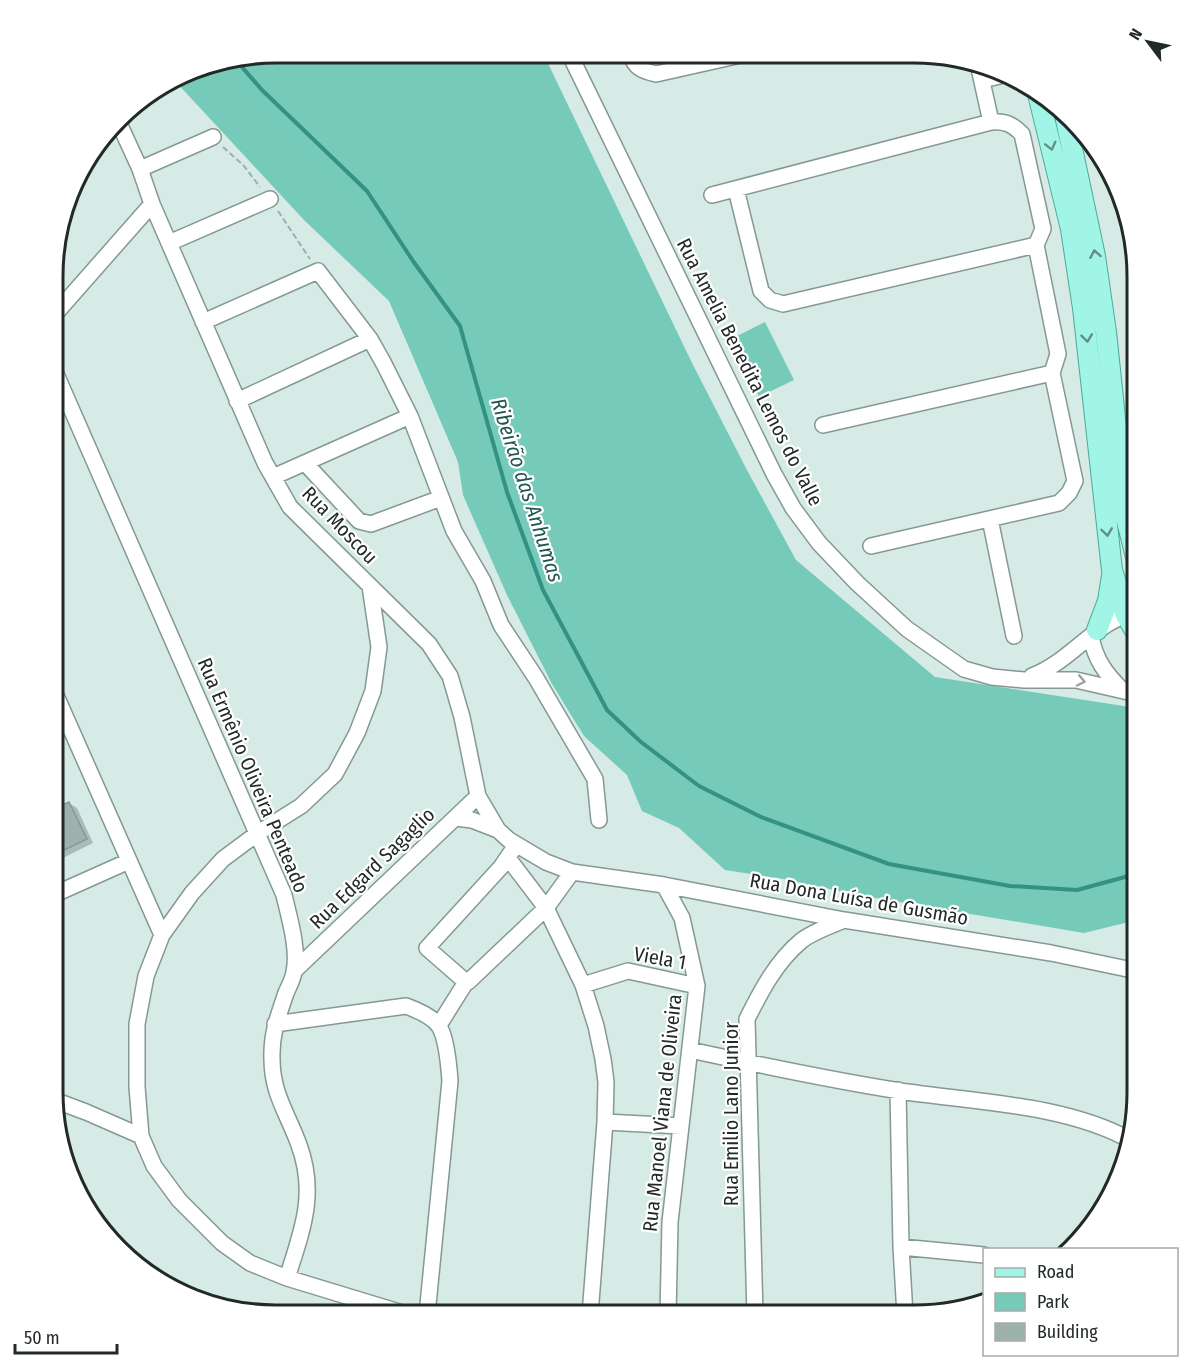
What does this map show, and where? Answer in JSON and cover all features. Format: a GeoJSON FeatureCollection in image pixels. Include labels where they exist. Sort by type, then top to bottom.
{"type":"FeatureCollection","features":[{"type":"Feature","properties":{"kind":"main road"},"geometry":{"type":"LineString","coordinates":[[1041,105],[1071,229],[1083,308],[1112,570],[1108,601],[1094,633]]}},
{"type":"Feature","properties":{"kind":"main road"},"geometry":{"type":"LineString","coordinates":[[1068,128],[1095,256],[1106,332],[1127,521]]}},
{"type":"Feature","properties":{"kind":"main road"},"geometry":{"type":"LineString","coordinates":[[1112,570],[1127,603]]}},
{"type":"Feature","properties":{"kind":"street","name":"Rua Amelia Benedita Lemos do Valle"},"geometry":{"type":"LineString","coordinates":[[573,63],[793,508],[819,543],[857,583],[907,629],[964,669],[992,677],[1024,680],[1076,680],[1127,691]]}},
{"type":"Feature","properties":{"kind":"street"},"geometry":{"type":"LineString","coordinates":[[634,63],[642,71],[656,75],[707,63]]}},
{"type":"Feature","properties":{"kind":"street"},"geometry":{"type":"LineString","coordinates":[[980,74],[991,122]]}},
{"type":"Feature","properties":{"kind":"street"},"geometry":{"type":"LineString","coordinates":[[712,195],[991,122],[1003,122],[1014,126],[1022,134],[1042,229],[1036,244],[1058,354],[1052,373],[1075,481],[1070,493],[1059,503],[871,546]]}},
{"type":"Feature","properties":{"kind":"street","name":"Rua Moscou"},"geometry":{"type":"LineString","coordinates":[[121,130],[140,169],[152,204],[237,401],[290,507],[429,644],[450,676],[462,717],[478,796],[498,830],[509,840],[546,862],[572,872]]}},
{"type":"Feature","properties":{"kind":"street"},"geometry":{"type":"LineString","coordinates":[[140,169],[213,137]]}},
{"type":"Feature","properties":{"kind":"street"},"geometry":{"type":"LineString","coordinates":[[736,189],[761,291],[770,300],[783,304],[1036,244]]}},
{"type":"Feature","properties":{"kind":"street"},"geometry":{"type":"LineString","coordinates":[[169,243],[270,199]]}},
{"type":"Feature","properties":{"kind":"street"},"geometry":{"type":"LineString","coordinates":[[63,305],[152,204]]}},
{"type":"Feature","properties":{"kind":"street"},"geometry":{"type":"LineString","coordinates":[[203,322],[318,271],[370,339],[410,416],[454,531],[483,581],[501,625],[536,678],[596,779],[599,820]]}},
{"type":"Feature","properties":{"kind":"street"},"geometry":{"type":"LineString","coordinates":[[237,401],[370,339]]}},
{"type":"Feature","properties":{"kind":"street"},"geometry":{"type":"LineString","coordinates":[[823,425],[1052,373]]}},
{"type":"Feature","properties":{"kind":"street","name":"Rua Ermênio Oliveira Penteado"},"geometry":{"type":"LineString","coordinates":[[63,390],[284,895],[293,933],[294,971],[271,1042],[272,1077],[281,1106],[299,1145],[308,1181],[304,1223],[287,1278]]}},
{"type":"Feature","properties":{"kind":"street"},"geometry":{"type":"LineString","coordinates":[[273,477],[410,416]]}},
{"type":"Feature","properties":{"kind":"street"},"geometry":{"type":"LineString","coordinates":[[305,463],[359,521],[371,524],[441,498]]}},
{"type":"Feature","properties":{"kind":"street"},"geometry":{"type":"LineString","coordinates":[[990,519],[1014,636]]}},
{"type":"Feature","properties":{"kind":"street"},"geometry":{"type":"LineString","coordinates":[[370,586],[379,647],[373,691],[357,733],[335,774],[301,806],[258,833],[224,859],[192,893],[162,935],[146,976],[137,1024],[137,1087],[141,1136],[154,1166],[179,1200],[222,1243],[250,1263],[287,1278],[376,1305]]}},
{"type":"Feature","properties":{"kind":"street"},"geometry":{"type":"LineString","coordinates":[[1024,680],[1040,674],[1066,658],[1111,620],[1127,615]]}},
{"type":"Feature","properties":{"kind":"street"},"geometry":{"type":"LineString","coordinates":[[1094,633],[1094,651],[1099,663],[1108,676],[1127,690]]}},
{"type":"Feature","properties":{"kind":"street"},"geometry":{"type":"LineString","coordinates":[[63,711],[162,935]]}},
{"type":"Feature","properties":{"kind":"street","name":"Rua Edgard Sagaglio"},"geometry":{"type":"LineString","coordinates":[[294,971],[478,796]]}},
{"type":"Feature","properties":{"kind":"street"},"geometry":{"type":"LineString","coordinates":[[455,818],[472,820],[498,830]]}},
{"type":"Feature","properties":{"kind":"street"},"geometry":{"type":"LineString","coordinates":[[466,982],[427,948],[510,854],[546,908],[583,985],[596,1026],[603,1059],[606,1082],[605,1122],[591,1305]]}},
{"type":"Feature","properties":{"kind":"street"},"geometry":{"type":"LineString","coordinates":[[63,890],[129,861]]}},
{"type":"Feature","properties":{"kind":"street"},"geometry":{"type":"LineString","coordinates":[[439,1025],[466,982],[546,908],[572,872]]}},
{"type":"Feature","properties":{"kind":"street","name":"Rua Dona Luísa de Gusmão"},"geometry":{"type":"LineString","coordinates":[[572,872],[664,885],[844,920],[1052,953],[1127,969]]}},
{"type":"Feature","properties":{"kind":"street","name":"Rua Manoel Viana de Oliveira"},"geometry":{"type":"LineString","coordinates":[[664,885],[682,918],[697,986],[670,1221],[668,1305]]}},
{"type":"Feature","properties":{"kind":"street","name":"Rua Emilio Lano Junior"},"geometry":{"type":"LineString","coordinates":[[755,1305],[747,1019],[765,984],[802,940],[844,920]]}},
{"type":"Feature","properties":{"kind":"street","name":"Viela 1"},"geometry":{"type":"LineString","coordinates":[[583,985],[628,971],[697,986]]}},
{"type":"Feature","properties":{"kind":"street"},"geometry":{"type":"LineString","coordinates":[[275,1024],[406,1006],[422,1012],[439,1025],[448,1059],[450,1081],[428,1305]]}},
{"type":"Feature","properties":{"kind":"street"},"geometry":{"type":"LineString","coordinates":[[690,1050],[898,1090],[1037,1110],[1109,1128],[1123,1136]]}},
{"type":"Feature","properties":{"kind":"street"},"geometry":{"type":"LineString","coordinates":[[898,1090],[904,1305]]}},
{"type":"Feature","properties":{"kind":"street"},"geometry":{"type":"LineString","coordinates":[[63,1103],[141,1136]]}},
{"type":"Feature","properties":{"kind":"street"},"geometry":{"type":"LineString","coordinates":[[605,1122],[681,1126]]}},
{"type":"Feature","properties":{"kind":"street"},"geometry":{"type":"LineString","coordinates":[[901,1247],[983,1255]]}},
{"type":"Feature","properties":{"kind":"path"},"geometry":{"type":"LineString","coordinates":[[213,137],[244,166],[270,199],[318,271]]}},
{"type":"Feature","properties":{"kind":"green space"},"geometry":{"type":"Polygon","coordinates":[[[262,63],[548,63],[692,363],[796,560],[935,677],[1127,706],[1127,922],[1084,933],[725,870],[679,828],[642,811],[627,775],[584,736],[552,684],[507,595],[463,495],[458,462],[389,301],[304,220],[180,86],[221,70],[262,63]]]}},
{"type":"Feature","properties":{"kind":"green space"},"geometry":{"type":"Polygon","coordinates":[[[765,322],[794,380],[759,397],[731,339],[765,322]]]}},
{"type":"Feature","properties":{"kind":"building"},"geometry":{"type":"Polygon","coordinates":[[[69,802],[87,839],[63,851],[63,805],[69,802]]]}},
{"type":"Feature","properties":{"kind":"waterway","name":"Ribeirão das Anhumas"},"geometry":{"type":"LineString","coordinates":[[241,66],[262,90],[367,191],[413,261],[460,326],[507,492],[543,590],[607,710],[641,742],[699,786],[761,817],[889,864],[1010,886],[1077,890],[1127,876]]}}]}
